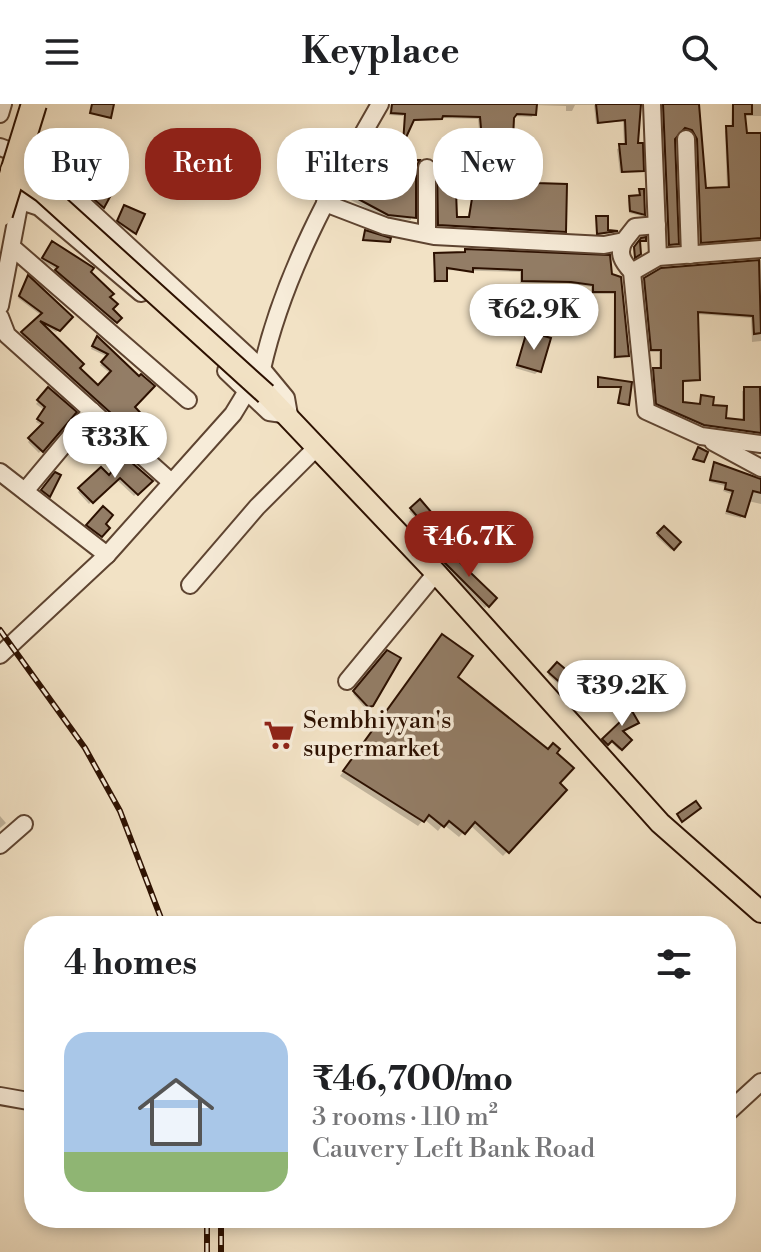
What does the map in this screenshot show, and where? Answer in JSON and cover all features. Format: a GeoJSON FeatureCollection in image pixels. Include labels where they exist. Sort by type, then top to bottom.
{"type":"FeatureCollection","features":[{"type":"Feature","properties":{"kind":"highway"},"geometry":{"type":"LineString","coordinates":[[10,207],[21,104]]}},
{"type":"Feature","properties":{"kind":"highway"},"geometry":{"type":"LineString","coordinates":[[14,165],[34,104]]}},
{"type":"Feature","properties":{"kind":"main road"},"geometry":{"type":"LineString","coordinates":[[14,165],[257,392],[289,415],[316,448],[436,573],[660,823],[761,912]]}},
{"type":"Feature","properties":{"kind":"street"},"geometry":{"type":"LineString","coordinates":[[0,114],[3,104]]}},
{"type":"Feature","properties":{"kind":"street"},"geometry":{"type":"LineString","coordinates":[[14,165],[44,104]]}},
{"type":"Feature","properties":{"kind":"street"},"geometry":{"type":"LineString","coordinates":[[262,369],[272,327],[325,203],[380,104]]}},
{"type":"Feature","properties":{"kind":"street"},"geometry":{"type":"LineString","coordinates":[[652,104],[658,257]]}},
{"type":"Feature","properties":{"kind":"street"},"geometry":{"type":"LineString","coordinates":[[686,139],[690,255]]}},
{"type":"Feature","properties":{"kind":"street"},"geometry":{"type":"LineString","coordinates":[[0,147],[14,165],[262,369],[286,398],[289,415]]}},
{"type":"Feature","properties":{"kind":"street"},"geometry":{"type":"LineString","coordinates":[[427,168],[427,234]]}},
{"type":"Feature","properties":{"kind":"street"},"geometry":{"type":"LineString","coordinates":[[0,194],[10,207],[13,248],[0,306]]}},
{"type":"Feature","properties":{"kind":"street"},"geometry":{"type":"LineString","coordinates":[[325,203],[385,226],[427,234],[477,240],[604,245],[624,241]]}},
{"type":"Feature","properties":{"kind":"street"},"geometry":{"type":"LineString","coordinates":[[0,655],[107,555],[170,481],[257,392],[39,207],[10,207]]}},
{"type":"Feature","properties":{"kind":"street"},"geometry":{"type":"LineString","coordinates":[[657,225],[635,227],[624,241],[621,257],[632,272],[644,407],[650,414],[701,436],[761,468]]}},
{"type":"Feature","properties":{"kind":"street"},"geometry":{"type":"LineString","coordinates":[[13,248],[188,400]]}},
{"type":"Feature","properties":{"kind":"street"},"geometry":{"type":"LineString","coordinates":[[632,272],[658,257],[761,249]]}},
{"type":"Feature","properties":{"kind":"street"},"geometry":{"type":"LineString","coordinates":[[0,317],[4,332],[170,481]]}},
{"type":"Feature","properties":{"kind":"street"},"geometry":{"type":"LineString","coordinates":[[25,491],[92,411]]}},
{"type":"Feature","properties":{"kind":"street"},"geometry":{"type":"LineString","coordinates":[[701,436],[761,444]]}},
{"type":"Feature","properties":{"kind":"street"},"geometry":{"type":"LineString","coordinates":[[190,585],[257,507],[316,448]]}},
{"type":"Feature","properties":{"kind":"street"},"geometry":{"type":"LineString","coordinates":[[0,472],[107,555]]}},
{"type":"Feature","properties":{"kind":"street"},"geometry":{"type":"LineString","coordinates":[[347,681],[436,573]]}},
{"type":"Feature","properties":{"kind":"street"},"geometry":{"type":"LineString","coordinates":[[0,845],[24,824]]}},
{"type":"Feature","properties":{"kind":"street"},"geometry":{"type":"LineString","coordinates":[[736,1105],[761,1082]]}},
{"type":"Feature","properties":{"kind":"street"},"geometry":{"type":"LineString","coordinates":[[0,1096],[24,1100]]}},
{"type":"Feature","properties":{"kind":"building"},"geometry":{"type":"Polygon","coordinates":[[[92,104],[114,104],[111,118],[90,113],[92,104]]]}},
{"type":"Feature","properties":{"kind":"building"},"geometry":{"type":"Polygon","coordinates":[[[392,104],[537,104],[536,115],[517,114],[514,128],[481,128],[480,117],[443,116],[442,119],[414,120],[410,128],[404,128],[405,114],[391,113],[392,104]]]}},
{"type":"Feature","properties":{"kind":"building"},"geometry":{"type":"Polygon","coordinates":[[[596,104],[641,104],[638,143],[643,143],[644,171],[622,172],[619,144],[626,144],[625,120],[598,123],[596,104]]]}},
{"type":"Feature","properties":{"kind":"building"},"geometry":{"type":"Polygon","coordinates":[[[663,104],[699,104],[706,188],[729,187],[726,126],[733,126],[733,104],[752,104],[752,114],[745,114],[747,133],[761,133],[761,238],[701,243],[697,139],[692,130],[685,128],[675,139],[679,244],[669,245],[663,104]]]}},
{"type":"Feature","properties":{"kind":"building"},"geometry":{"type":"Polygon","coordinates":[[[543,183],[567,184],[566,232],[438,225],[438,200],[456,200],[457,217],[469,217],[472,200],[543,200],[543,183]]]}},
{"type":"Feature","properties":{"kind":"building"},"geometry":{"type":"Polygon","coordinates":[[[639,189],[644,189],[645,215],[630,211],[629,196],[640,195],[639,189]]]}},
{"type":"Feature","properties":{"kind":"building"},"geometry":{"type":"Polygon","coordinates":[[[95,200],[108,200],[104,208],[95,200]]]}},
{"type":"Feature","properties":{"kind":"building"},"geometry":{"type":"Polygon","coordinates":[[[360,200],[416,200],[416,218],[388,215],[360,200]]]}},
{"type":"Feature","properties":{"kind":"building"},"geometry":{"type":"Polygon","coordinates":[[[124,205],[145,214],[136,234],[117,221],[124,205]]]}},
{"type":"Feature","properties":{"kind":"building"},"geometry":{"type":"Polygon","coordinates":[[[596,216],[608,216],[608,230],[618,231],[597,234],[596,216]]]}},
{"type":"Feature","properties":{"kind":"building"},"geometry":{"type":"Polygon","coordinates":[[[365,230],[391,238],[390,242],[363,240],[365,230]]]}},
{"type":"Feature","properties":{"kind":"building"},"geometry":{"type":"Polygon","coordinates":[[[646,237],[646,241],[640,241],[641,254],[635,258],[634,247],[641,238],[646,237]]]}},
{"type":"Feature","properties":{"kind":"building"},"geometry":{"type":"Polygon","coordinates":[[[52,241],[94,268],[91,272],[114,294],[110,297],[118,304],[113,309],[122,318],[117,323],[55,270],[58,267],[42,258],[52,241]]]}},
{"type":"Feature","properties":{"kind":"building"},"geometry":{"type":"Polygon","coordinates":[[[465,249],[610,255],[612,274],[621,277],[629,356],[615,357],[615,292],[593,292],[593,285],[571,282],[522,281],[522,270],[473,268],[473,272],[447,268],[447,281],[435,281],[434,253],[465,252],[465,249]]]}},
{"type":"Feature","properties":{"kind":"building"},"geometry":{"type":"Polygon","coordinates":[[[759,260],[761,333],[754,334],[753,316],[698,312],[700,380],[683,381],[683,402],[700,404],[701,395],[714,397],[713,405],[727,406],[726,418],[744,420],[744,387],[760,387],[761,433],[704,425],[656,404],[653,368],[661,368],[661,350],[651,350],[644,278],[661,268],[759,260]]]}},
{"type":"Feature","properties":{"kind":"building"},"geometry":{"type":"Polygon","coordinates":[[[28,275],[73,317],[60,331],[40,321],[84,364],[80,368],[98,385],[111,371],[101,362],[108,354],[92,346],[97,336],[139,376],[141,374],[155,386],[135,407],[147,420],[133,433],[21,332],[42,313],[19,296],[28,275]]]}},
{"type":"Feature","properties":{"kind":"building"},"geometry":{"type":"Polygon","coordinates":[[[527,331],[551,338],[541,372],[517,365],[527,331]]]}},
{"type":"Feature","properties":{"kind":"building"},"geometry":{"type":"Polygon","coordinates":[[[598,377],[632,382],[629,405],[618,403],[621,387],[598,387],[598,377]]]}},
{"type":"Feature","properties":{"kind":"building"},"geometry":{"type":"Polygon","coordinates":[[[48,387],[77,412],[43,452],[28,438],[43,423],[37,419],[45,407],[37,400],[48,387]]]}},
{"type":"Feature","properties":{"kind":"building"},"geometry":{"type":"Polygon","coordinates":[[[93,427],[109,441],[91,461],[74,450],[93,427]]]}},
{"type":"Feature","properties":{"kind":"building"},"geometry":{"type":"Polygon","coordinates":[[[698,447],[708,452],[704,462],[693,459],[698,447]]]}},
{"type":"Feature","properties":{"kind":"building"},"geometry":{"type":"Polygon","coordinates":[[[124,456],[153,481],[138,495],[120,478],[93,503],[78,488],[101,467],[109,475],[124,456]]]}},
{"type":"Feature","properties":{"kind":"building"},"geometry":{"type":"Polygon","coordinates":[[[714,462],[761,479],[761,493],[753,491],[745,517],[727,511],[733,491],[725,489],[726,483],[710,480],[714,462]]]}},
{"type":"Feature","properties":{"kind":"building"},"geometry":{"type":"Polygon","coordinates":[[[55,472],[61,475],[50,497],[41,490],[55,472]]]}},
{"type":"Feature","properties":{"kind":"building"},"geometry":{"type":"Polygon","coordinates":[[[420,499],[432,513],[422,522],[410,508],[420,499]]]}},
{"type":"Feature","properties":{"kind":"building"},"geometry":{"type":"Polygon","coordinates":[[[103,506],[113,515],[106,524],[110,528],[102,537],[86,525],[103,506]]]}},
{"type":"Feature","properties":{"kind":"building"},"geometry":{"type":"Polygon","coordinates":[[[664,526],[681,542],[674,550],[657,533],[664,526]]]}},
{"type":"Feature","properties":{"kind":"building"},"geometry":{"type":"Polygon","coordinates":[[[448,551],[497,598],[489,607],[440,558],[448,551]]]}},
{"type":"Feature","properties":{"kind":"building"},"geometry":{"type":"Polygon","coordinates":[[[442,634],[473,656],[458,677],[548,749],[553,743],[560,749],[557,753],[574,768],[560,783],[567,790],[509,853],[475,822],[465,834],[449,821],[444,827],[429,815],[424,822],[343,771],[442,634]]]}},
{"type":"Feature","properties":{"kind":"building"},"geometry":{"type":"Polygon","coordinates":[[[387,650],[401,658],[373,706],[368,707],[353,691],[387,650]]]}},
{"type":"Feature","properties":{"kind":"building"},"geometry":{"type":"Polygon","coordinates":[[[557,662],[576,678],[572,682],[586,698],[582,702],[548,672],[557,662]]]}},
{"type":"Feature","properties":{"kind":"building"},"geometry":{"type":"Polygon","coordinates":[[[628,704],[639,723],[623,731],[632,740],[622,750],[612,741],[608,745],[602,739],[622,720],[618,708],[628,704]]]}},
{"type":"Feature","properties":{"kind":"building"},"geometry":{"type":"Polygon","coordinates":[[[696,801],[701,808],[682,822],[677,814],[696,801]]]}},
{"type":"Feature","properties":{"kind":"railway"},"geometry":{"type":"LineString","coordinates":[[0,630],[85,748],[120,811],[160,916]]}},
{"type":"Feature","properties":{"kind":"railway"},"geometry":{"type":"LineString","coordinates":[[207,1228],[207,1252]]}},
{"type":"Feature","properties":{"kind":"railway"},"geometry":{"type":"LineString","coordinates":[[221,1228],[221,1252]]}},
{"type":"Feature","properties":{"kind":"place","name":"Sembhiyyan's supermarket"},"geometry":{"type":"Point","coordinates":[279,735]}}]}
